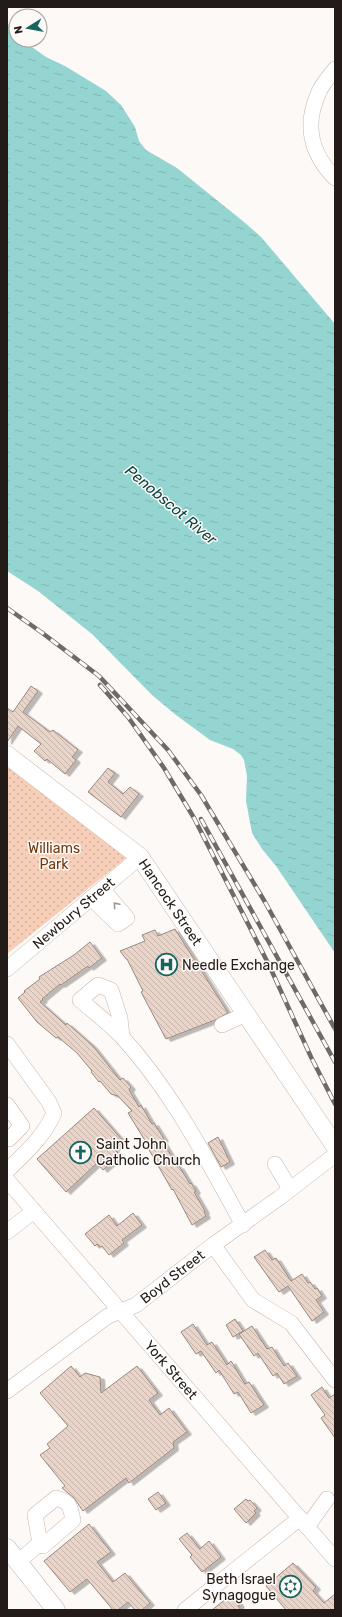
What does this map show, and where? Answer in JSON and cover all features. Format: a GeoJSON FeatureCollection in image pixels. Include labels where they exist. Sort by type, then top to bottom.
{"type":"FeatureCollection","features":[{"type":"Feature","properties":{"kind":"main road","name":"Hancock Street"},"geometry":{"type":"LineString","coordinates":[[7,755],[140,857],[335,1146]]}},
{"type":"Feature","properties":{"kind":"main road"},"geometry":{"type":"LineString","coordinates":[[7,1548],[56,1610]]}},
{"type":"Feature","properties":{"kind":"street"},"geometry":{"type":"LineString","coordinates":[[330,173],[312,145],[310,118],[319,91],[335,69]]}},
{"type":"Feature","properties":{"kind":"street","name":"Newbury Street"},"geometry":{"type":"LineString","coordinates":[[7,969],[140,857]]}},
{"type":"Feature","properties":{"kind":"street"},"geometry":{"type":"LineString","coordinates":[[222,1025],[246,1014]]}},
{"type":"Feature","properties":{"kind":"street"},"geometry":{"type":"LineString","coordinates":[[122,1037],[163,1087],[196,1140],[243,1224]]}},
{"type":"Feature","properties":{"kind":"street"},"geometry":{"type":"LineString","coordinates":[[7,1044],[49,1102],[54,1112],[45,1130],[23,1156],[7,1171]]}},
{"type":"Feature","properties":{"kind":"street"},"geometry":{"type":"LineString","coordinates":[[7,1105],[22,1126],[8,1137],[23,1156]]}},
{"type":"Feature","properties":{"kind":"street","name":"Boyd Street"},"geometry":{"type":"LineString","coordinates":[[8,1387],[108,1316],[136,1305],[213,1245],[335,1155]]}},
{"type":"Feature","properties":{"kind":"street"},"geometry":{"type":"LineString","coordinates":[[275,1164],[290,1189]]}},
{"type":"Feature","properties":{"kind":"street","name":"York Street"},"geometry":{"type":"LineString","coordinates":[[7,1180],[335,1559]]}},
{"type":"Feature","properties":{"kind":"street"},"geometry":{"type":"LineString","coordinates":[[7,1232],[34,1211]]}},
{"type":"Feature","properties":{"kind":"street"},"geometry":{"type":"LineString","coordinates":[[213,1245],[253,1300],[291,1323],[335,1380]]}},
{"type":"Feature","properties":{"kind":"street"},"geometry":{"type":"LineString","coordinates":[[185,1610],[304,1523],[327,1499]]}},
{"type":"Feature","properties":{"kind":"street"},"geometry":{"type":"LineString","coordinates":[[18,1562],[40,1544]]}},
{"type":"Feature","properties":{"kind":"green space","name":"Williams Park"},"geometry":{"type":"Polygon","coordinates":[[[7,762],[130,855],[7,954],[7,762]]]}},
{"type":"Feature","properties":{"kind":"water","name":"Penobscot River"},"geometry":{"type":"Polygon","coordinates":[[[7,23],[8,48],[33,48],[46,57],[65,66],[106,91],[121,105],[135,127],[139,141],[146,150],[177,168],[261,237],[335,324],[335,953],[252,833],[246,801],[247,776],[244,760],[241,755],[233,749],[210,740],[176,715],[152,695],[92,634],[38,591],[7,571],[7,23]]]}},
{"type":"Feature","properties":{"kind":"building"},"geometry":{"type":"Polygon","coordinates":[[[31,686],[38,691],[23,712],[50,732],[53,730],[78,750],[72,757],[76,760],[65,774],[47,759],[45,761],[34,751],[41,744],[18,726],[7,742],[7,708],[13,712],[31,686]]]}},
{"type":"Feature","properties":{"kind":"building"},"geometry":{"type":"Polygon","coordinates":[[[108,768],[115,773],[108,782],[123,794],[130,787],[139,794],[121,817],[88,792],[108,768]]]}},
{"type":"Feature","properties":{"kind":"building"},"geometry":{"type":"Polygon","coordinates":[[[175,929],[228,1013],[215,1020],[166,1039],[141,992],[143,991],[127,959],[120,951],[145,941],[142,935],[155,930],[158,936],[175,929]]]}},
{"type":"Feature","properties":{"kind":"building"},"geometry":{"type":"Polygon","coordinates":[[[90,942],[102,958],[89,968],[88,966],[61,985],[60,984],[40,1002],[93,1046],[120,1080],[123,1078],[131,1087],[129,1090],[139,1107],[141,1105],[152,1124],[154,1123],[178,1167],[179,1166],[196,1191],[194,1192],[205,1211],[206,1216],[192,1225],[173,1189],[172,1190],[148,1148],[149,1147],[128,1113],[132,1111],[118,1096],[111,1094],[100,1081],[99,1082],[77,1053],[37,1022],[18,998],[25,992],[24,991],[40,979],[39,977],[74,955],[90,942]]]}},
{"type":"Feature","properties":{"kind":"building","name":"Saint John Catholic Church"},"geometry":{"type":"Polygon","coordinates":[[[94,1108],[123,1141],[114,1149],[120,1155],[103,1170],[97,1163],[66,1192],[37,1159],[94,1108]]]}},
{"type":"Feature","properties":{"kind":"building"},"geometry":{"type":"Polygon","coordinates":[[[218,1137],[230,1162],[221,1167],[208,1143],[218,1137]]]}},
{"type":"Feature","properties":{"kind":"building"},"geometry":{"type":"Polygon","coordinates":[[[133,1213],[142,1225],[122,1240],[124,1243],[109,1255],[102,1246],[100,1247],[97,1244],[95,1246],[85,1234],[109,1215],[117,1226],[133,1213]]]}},
{"type":"Feature","properties":{"kind":"building"},"geometry":{"type":"Polygon","coordinates":[[[265,1250],[272,1260],[276,1258],[291,1281],[302,1274],[308,1283],[310,1282],[315,1289],[317,1288],[322,1296],[316,1300],[324,1312],[312,1321],[288,1286],[279,1292],[254,1257],[265,1250]]]}},
{"type":"Feature","properties":{"kind":"building"},"geometry":{"type":"Polygon","coordinates":[[[235,1319],[243,1331],[233,1337],[226,1325],[235,1319]]]}},
{"type":"Feature","properties":{"kind":"building"},"geometry":{"type":"Polygon","coordinates":[[[193,1324],[207,1345],[212,1342],[227,1365],[231,1361],[245,1384],[249,1382],[264,1405],[251,1413],[238,1392],[234,1394],[219,1370],[216,1373],[201,1351],[196,1354],[181,1332],[193,1324]]]}},
{"type":"Feature","properties":{"kind":"building"},"geometry":{"type":"Polygon","coordinates":[[[252,1326],[267,1349],[272,1347],[284,1366],[288,1363],[297,1376],[284,1384],[277,1373],[273,1376],[258,1353],[254,1356],[239,1334],[252,1326]]]}},
{"type":"Feature","properties":{"kind":"building"},"geometry":{"type":"Polygon","coordinates":[[[71,1366],[80,1377],[85,1373],[100,1377],[101,1393],[137,1366],[158,1393],[149,1400],[160,1415],[169,1408],[187,1432],[173,1442],[174,1448],[129,1483],[126,1478],[83,1511],[74,1498],[62,1488],[65,1486],[40,1455],[50,1448],[47,1444],[68,1426],[40,1393],[71,1366]]]}},
{"type":"Feature","properties":{"kind":"building"},"geometry":{"type":"Polygon","coordinates":[[[322,1387],[329,1398],[335,1394],[335,1438],[321,1418],[325,1415],[311,1395],[322,1387]]]}},
{"type":"Feature","properties":{"kind":"building"},"geometry":{"type":"Polygon","coordinates":[[[158,1492],[166,1503],[156,1510],[148,1499],[158,1492]]]}},
{"type":"Feature","properties":{"kind":"building"},"geometry":{"type":"Polygon","coordinates":[[[246,1499],[248,1501],[250,1500],[257,1508],[254,1511],[256,1513],[246,1523],[234,1509],[246,1499]]]}},
{"type":"Feature","properties":{"kind":"building"},"geometry":{"type":"Polygon","coordinates":[[[89,1524],[111,1552],[97,1562],[113,1582],[125,1573],[150,1603],[142,1610],[135,1610],[128,1602],[118,1610],[113,1610],[87,1579],[70,1592],[44,1561],[89,1524]]]}},
{"type":"Feature","properties":{"kind":"building"},"geometry":{"type":"Polygon","coordinates":[[[187,1533],[200,1549],[209,1541],[221,1557],[202,1572],[190,1557],[192,1555],[179,1539],[187,1533]]]}},
{"type":"Feature","properties":{"kind":"building","name":"Beth Israel Synagogue"},"geometry":{"type":"Polygon","coordinates":[[[293,1563],[316,1587],[313,1591],[324,1603],[335,1594],[335,1610],[286,1610],[266,1586],[293,1563]]]}},
{"type":"Feature","properties":{"kind":"building"},"geometry":{"type":"Polygon","coordinates":[[[232,1594],[240,1605],[238,1606],[241,1610],[212,1610],[232,1594]]]}},
{"type":"Feature","properties":{"kind":"railway"},"geometry":{"type":"LineString","coordinates":[[7,608],[99,676],[168,750],[201,795],[265,902],[335,1029]]}},
{"type":"Feature","properties":{"kind":"railway"},"geometry":{"type":"LineString","coordinates":[[100,685],[128,717],[164,768],[194,818],[269,965],[311,1057],[335,1104]]}},
{"type":"Feature","properties":{"kind":"railway"},"geometry":{"type":"LineString","coordinates":[[201,819],[335,1062]]}},
{"type":"Feature","properties":{"kind":"place","name":"Needle Exchange"},"geometry":{"type":"Point","coordinates":[167,965]}},
{"type":"Feature","properties":{"kind":"place","name":"Saint John Catholic Church"},"geometry":{"type":"Point","coordinates":[81,1152]}},
{"type":"Feature","properties":{"kind":"place","name":"Beth Israel Synagogue"},"geometry":{"type":"Point","coordinates":[291,1587]}}]}
